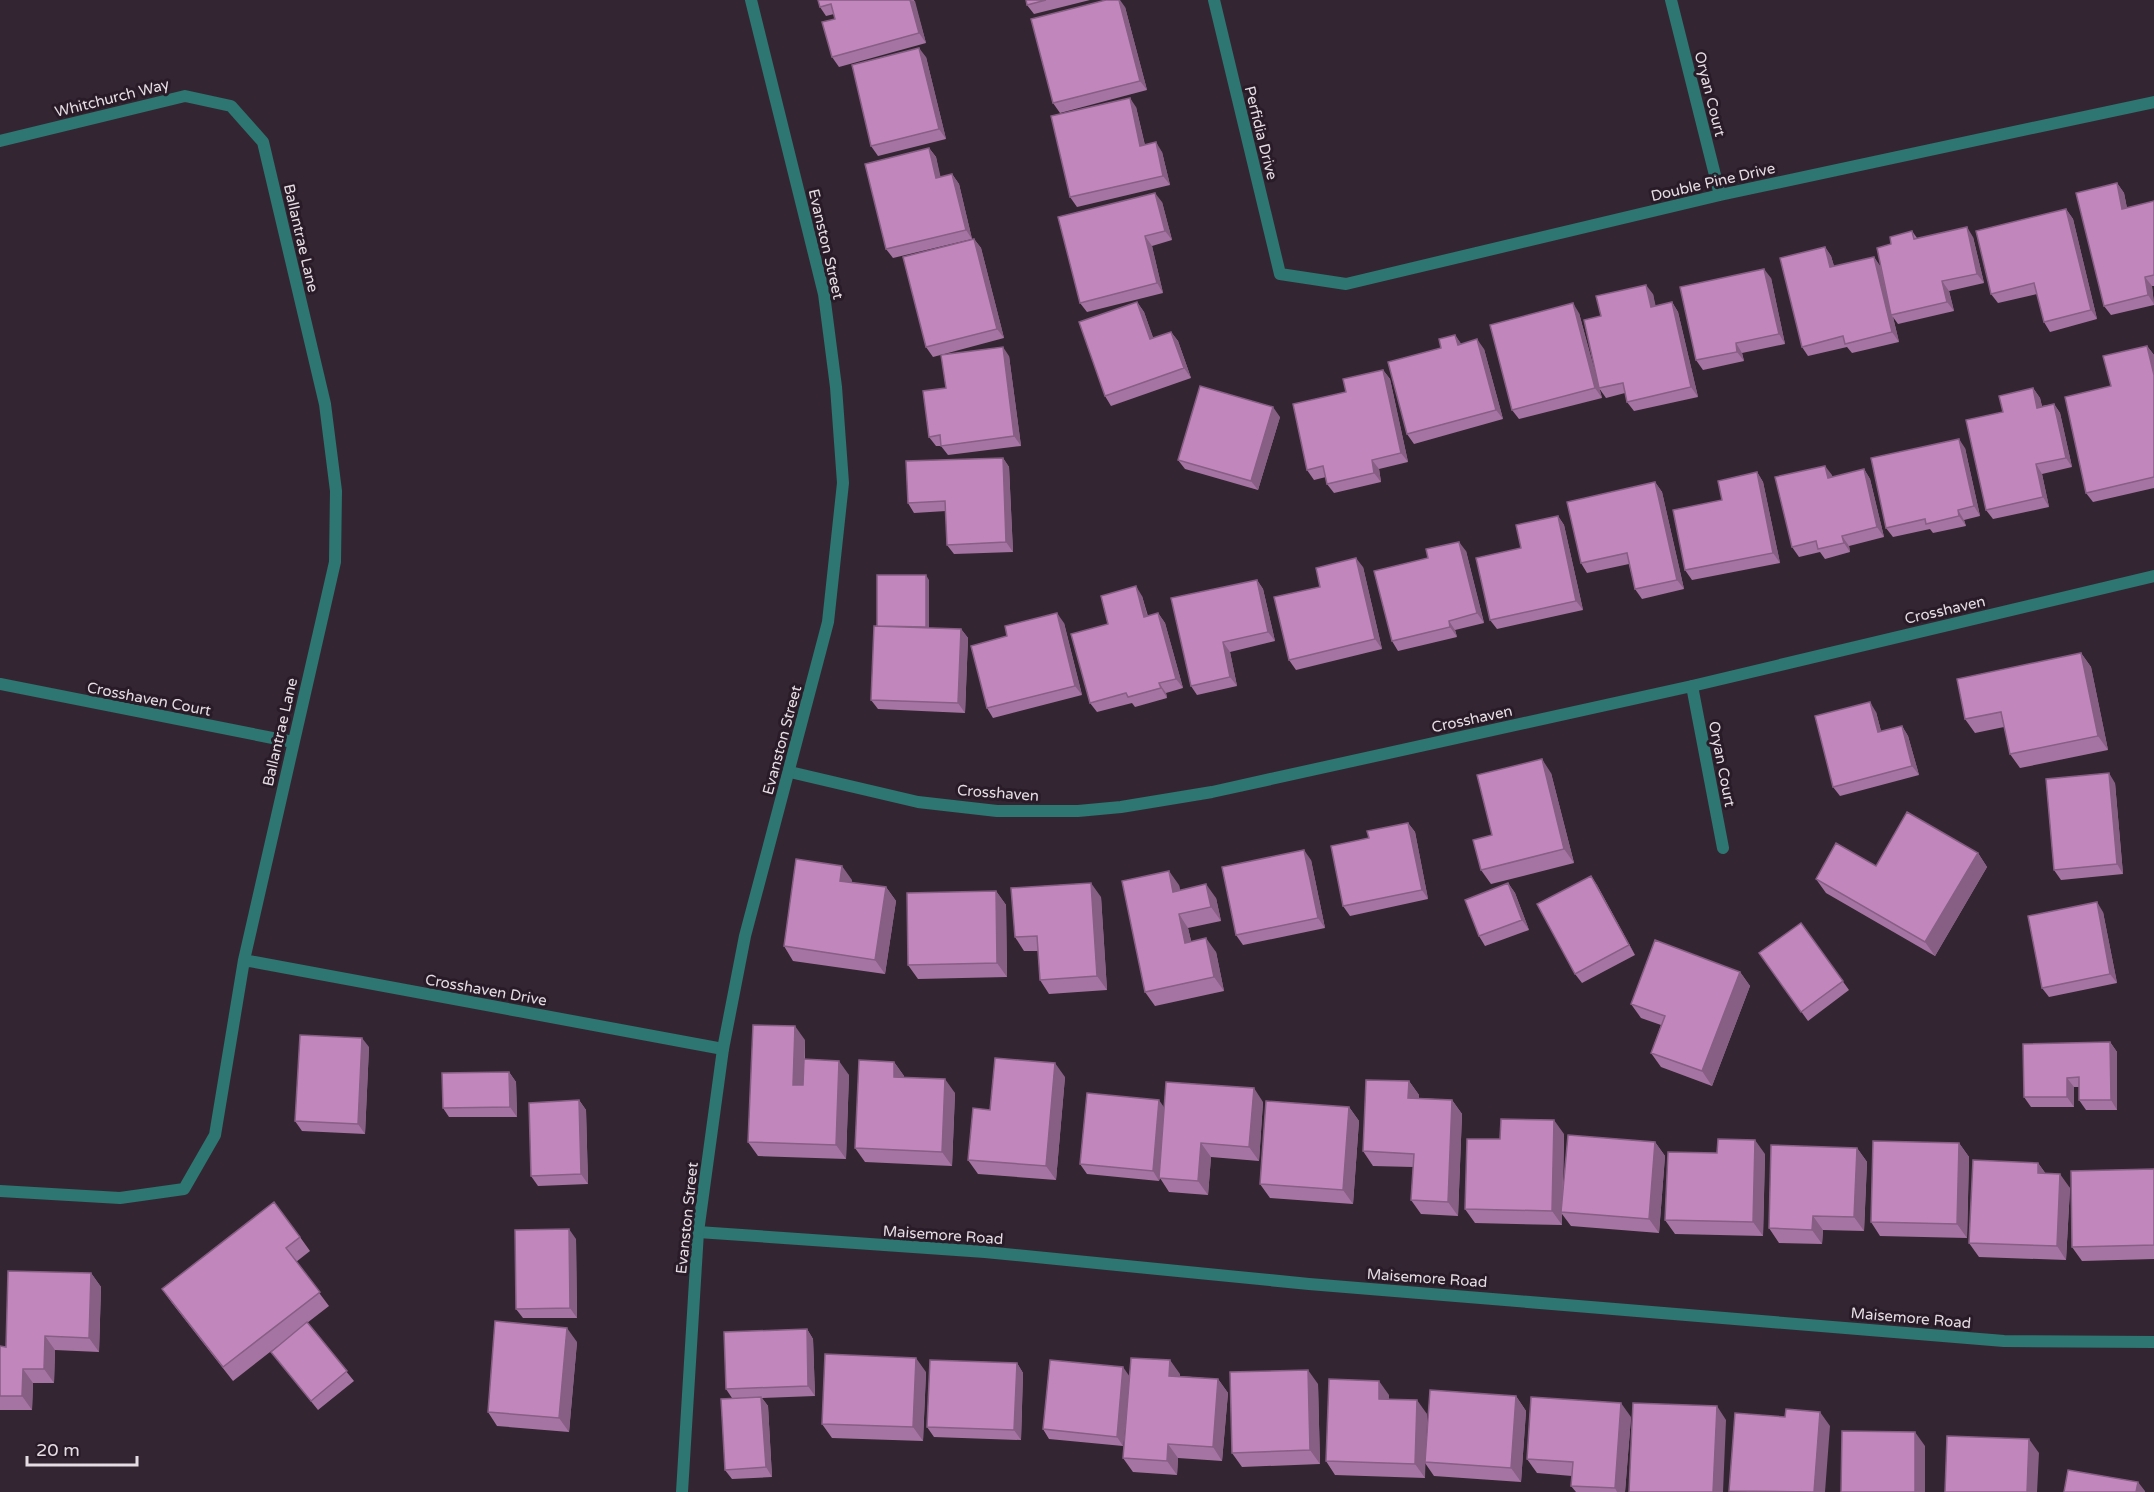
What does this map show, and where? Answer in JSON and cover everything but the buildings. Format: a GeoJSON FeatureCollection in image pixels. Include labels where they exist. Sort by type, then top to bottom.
{"type":"FeatureCollection","features":[{"type":"Feature","properties":{"kind":"street","name":"Evanston Street"},"geometry":{"type":"LineString","coordinates":[[682,1492],[698,1232],[723,1049],[745,936],[828,622],[843,483],[836,387],[824,294],[751,0]]}},
{"type":"Feature","properties":{"kind":"street","name":"Perfidia Drive"},"geometry":{"type":"LineString","coordinates":[[1214,0],[1280,274]]}},
{"type":"Feature","properties":{"kind":"street","name":"Oryan Court"},"geometry":{"type":"LineString","coordinates":[[1671,0],[1720,195]]}},
{"type":"Feature","properties":{"kind":"street","name":"Whitchurch Way"},"geometry":{"type":"LineString","coordinates":[[0,141],[185,96],[231,106]]}},
{"type":"Feature","properties":{"kind":"street","name":"Double Pine Drive"},"geometry":{"type":"LineString","coordinates":[[1280,274],[1346,284],[1720,195],[2154,102]]}},
{"type":"Feature","properties":{"kind":"street","name":"Ballantrae Lane"},"geometry":{"type":"LineString","coordinates":[[0,1191],[120,1198],[184,1189],[215,1135],[244,960],[335,562],[336,491],[325,404],[263,142],[231,106]]}},
{"type":"Feature","properties":{"kind":"street","name":"Crosshaven"},"geometry":{"type":"LineString","coordinates":[[790,772],[918,802],[997,811],[1078,811],[1212,792],[1692,686],[2154,576]]}},
{"type":"Feature","properties":{"kind":"street","name":"Crosshaven Court"},"geometry":{"type":"LineString","coordinates":[[0,684],[293,742]]}},
{"type":"Feature","properties":{"kind":"street","name":"Oryan Court"},"geometry":{"type":"LineString","coordinates":[[1692,686],[1724,848]]}},
{"type":"Feature","properties":{"kind":"street","name":"Crosshaven Drive"},"geometry":{"type":"LineString","coordinates":[[244,960],[723,1049]]}},
{"type":"Feature","properties":{"kind":"street","name":"Maisemore Road"},"geometry":{"type":"LineString","coordinates":[[698,1232],[985,1252],[1309,1284],[2004,1341],[2154,1342]]}}]}
